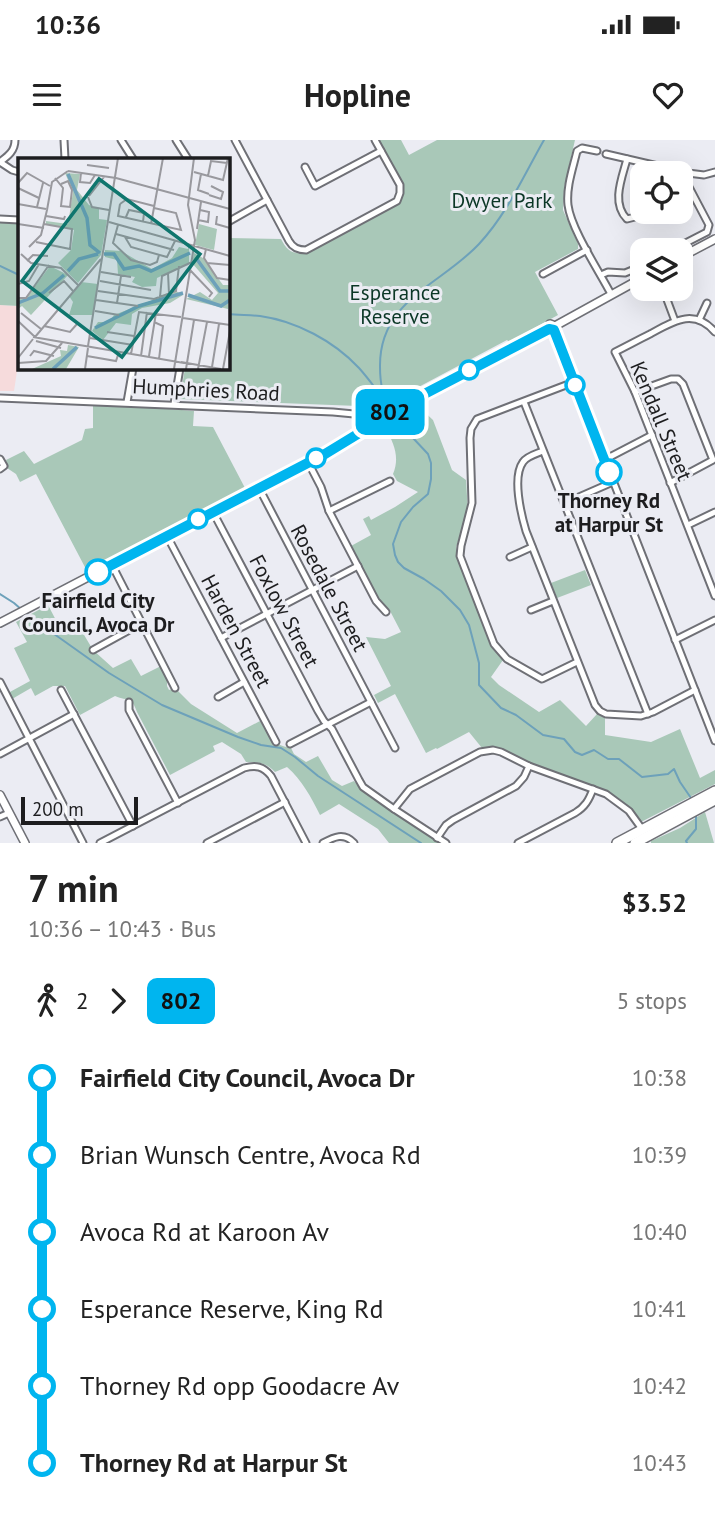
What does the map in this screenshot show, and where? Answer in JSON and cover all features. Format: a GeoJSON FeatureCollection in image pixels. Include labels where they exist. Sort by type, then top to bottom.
{"type":"FeatureCollection","features":[{"type":"Feature","properties":{"kind":"highway"},"geometry":{"type":"LineString","coordinates":[[700,804],[715,791]]}},
{"type":"Feature","properties":{"kind":"highway"},"geometry":{"type":"LineString","coordinates":[[617,843],[642,829],[715,800]]}},
{"type":"Feature","properties":{"kind":"highway"},"geometry":{"type":"LineString","coordinates":[[635,843],[688,810]]}},
{"type":"Feature","properties":{"kind":"main road"},"geometry":{"type":"LineString","coordinates":[[693,251],[715,239]]}},
{"type":"Feature","properties":{"kind":"main road"},"geometry":{"type":"LineString","coordinates":[[0,623],[341,445],[386,414],[630,284]]}},
{"type":"Feature","properties":{"kind":"main road"},"geometry":{"type":"LineString","coordinates":[[0,795],[25,843]]}},
{"type":"Feature","properties":{"kind":"street"},"geometry":{"type":"LineString","coordinates":[[15,140],[12,152],[0,162],[18,172]]}},
{"type":"Feature","properties":{"kind":"street"},"geometry":{"type":"LineString","coordinates":[[64,140],[65,158]]}},
{"type":"Feature","properties":{"kind":"street"},"geometry":{"type":"LineString","coordinates":[[121,140],[132,158]]}},
{"type":"Feature","properties":{"kind":"street"},"geometry":{"type":"LineString","coordinates":[[176,140],[187,158]]}},
{"type":"Feature","properties":{"kind":"street"},"geometry":{"type":"LineString","coordinates":[[235,140],[292,246],[306,250],[397,201],[400,186],[375,140]]}},
{"type":"Feature","properties":{"kind":"street"},"geometry":{"type":"LineString","coordinates":[[597,151],[578,149],[568,190],[568,205],[572,220],[611,294]]}},
{"type":"Feature","properties":{"kind":"street"},"geometry":{"type":"LineString","coordinates":[[305,167],[316,186],[381,151]]}},
{"type":"Feature","properties":{"kind":"street"},"geometry":{"type":"LineString","coordinates":[[606,154],[635,161]]}},
{"type":"Feature","properties":{"kind":"street"},"geometry":{"type":"LineString","coordinates":[[626,159],[618,205],[624,217],[630,218]]}},
{"type":"Feature","properties":{"kind":"street"},"geometry":{"type":"LineString","coordinates":[[693,174],[704,175],[715,172]]}},
{"type":"Feature","properties":{"kind":"street"},"geometry":{"type":"LineString","coordinates":[[693,195],[709,225],[707,232],[693,239]]}},
{"type":"Feature","properties":{"kind":"street"},"geometry":{"type":"LineString","coordinates":[[229,221],[267,200]]}},
{"type":"Feature","properties":{"kind":"street"},"geometry":{"type":"LineString","coordinates":[[0,219],[18,220]]}},
{"type":"Feature","properties":{"kind":"street"},"geometry":{"type":"LineString","coordinates":[[542,274],[587,250]]}},
{"type":"Feature","properties":{"kind":"street"},"geometry":{"type":"LineString","coordinates":[[601,275],[630,271]]}},
{"type":"Feature","properties":{"kind":"street"},"geometry":{"type":"LineString","coordinates":[[668,301],[675,321],[699,320],[715,332]]}},
{"type":"Feature","properties":{"kind":"street"},"geometry":{"type":"LineString","coordinates":[[699,320],[707,303]]}},
{"type":"Feature","properties":{"kind":"street","name":"Kendall Street"},"geometry":{"type":"LineString","coordinates":[[675,321],[615,352],[635,392],[715,596]]}},
{"type":"Feature","properties":{"kind":"street"},"geometry":{"type":"LineString","coordinates":[[552,328],[715,741]]}},
{"type":"Feature","properties":{"kind":"street"},"geometry":{"type":"LineString","coordinates":[[127,402],[133,369]]}},
{"type":"Feature","properties":{"kind":"street"},"geometry":{"type":"LineString","coordinates":[[174,404],[180,369]]}},
{"type":"Feature","properties":{"kind":"street"},"geometry":{"type":"LineString","coordinates":[[635,392],[678,379],[683,384],[713,460],[670,483]]}},
{"type":"Feature","properties":{"kind":"street"},"geometry":{"type":"LineString","coordinates":[[574,382],[477,419],[471,429],[470,438],[472,503],[460,556],[495,646],[509,660],[542,680],[577,662]]}},
{"type":"Feature","properties":{"kind":"street","name":"Humphries Road"},"geometry":{"type":"LineString","coordinates":[[0,398],[343,412],[354,414],[368,425]]}},
{"type":"Feature","properties":{"kind":"street"},"geometry":{"type":"LineString","coordinates":[[524,402],[648,714]]}},
{"type":"Feature","properties":{"kind":"street"},"geometry":{"type":"LineString","coordinates":[[604,460],[652,435]]}},
{"type":"Feature","properties":{"kind":"street"},"geometry":{"type":"LineString","coordinates":[[543,451],[525,458],[520,465],[520,513],[594,702],[600,711],[608,715],[641,716],[695,690]]}},
{"type":"Feature","properties":{"kind":"street"},"geometry":{"type":"LineString","coordinates":[[0,459],[4,466],[0,469]]}},
{"type":"Feature","properties":{"kind":"street"},"geometry":{"type":"LineString","coordinates":[[309,462],[358,566],[376,601],[386,612]]}},
{"type":"Feature","properties":{"kind":"street"},"geometry":{"type":"LineString","coordinates":[[330,511],[390,481]]}},
{"type":"Feature","properties":{"kind":"street"},"geometry":{"type":"LineString","coordinates":[[565,503],[613,482]]}},
{"type":"Feature","properties":{"kind":"street","name":"Rosedale Street"},"geometry":{"type":"LineString","coordinates":[[260,488],[395,748]]}},
{"type":"Feature","properties":{"kind":"street","name":"Foxlow Street"},"geometry":{"type":"LineString","coordinates":[[213,512],[318,710],[332,729],[363,787],[446,843]]}},
{"type":"Feature","properties":{"kind":"street"},"geometry":{"type":"LineString","coordinates":[[688,525],[715,512]]}},
{"type":"Feature","properties":{"kind":"street","name":"Harden Street"},"geometry":{"type":"LineString","coordinates":[[167,536],[276,742]]}},
{"type":"Feature","properties":{"kind":"street"},"geometry":{"type":"LineString","coordinates":[[510,557],[532,547]]}},
{"type":"Feature","properties":{"kind":"street"},"geometry":{"type":"LineString","coordinates":[[112,565],[175,688]]}},
{"type":"Feature","properties":{"kind":"street"},"geometry":{"type":"LineString","coordinates":[[221,638],[358,566]]}},
{"type":"Feature","properties":{"kind":"street"},"geometry":{"type":"LineString","coordinates":[[531,610],[553,601]]}},
{"type":"Feature","properties":{"kind":"street"},"geometry":{"type":"LineString","coordinates":[[675,640],[715,620]]}},
{"type":"Feature","properties":{"kind":"street"},"geometry":{"type":"LineString","coordinates":[[93,650],[142,623]]}},
{"type":"Feature","properties":{"kind":"street"},"geometry":{"type":"LineString","coordinates":[[0,682],[83,843]]}},
{"type":"Feature","properties":{"kind":"street"},"geometry":{"type":"LineString","coordinates":[[218,697],[244,682]]}},
{"type":"Feature","properties":{"kind":"street"},"geometry":{"type":"LineString","coordinates":[[61,690],[133,826]]}},
{"type":"Feature","properties":{"kind":"street"},"geometry":{"type":"LineString","coordinates":[[129,702],[129,710],[178,803]]}},
{"type":"Feature","properties":{"kind":"street"},"geometry":{"type":"LineString","coordinates":[[290,744],[371,702]]}},
{"type":"Feature","properties":{"kind":"street"},"geometry":{"type":"LineString","coordinates":[[0,754],[74,714]]}},
{"type":"Feature","properties":{"kind":"street"},"geometry":{"type":"LineString","coordinates":[[394,809],[410,789],[480,752],[492,750],[606,794],[629,811],[642,829],[654,833]]}},
{"type":"Feature","properties":{"kind":"street"},"geometry":{"type":"LineString","coordinates":[[100,843],[244,768],[257,766],[264,768],[271,776],[306,843]]}},
{"type":"Feature","properties":{"kind":"street"},"geometry":{"type":"LineString","coordinates":[[437,838],[453,820],[516,786],[529,766]]}},
{"type":"Feature","properties":{"kind":"street"},"geometry":{"type":"LineString","coordinates":[[518,843],[582,808],[593,789]]}},
{"type":"Feature","properties":{"kind":"street"},"geometry":{"type":"LineString","coordinates":[[207,843],[285,802]]}},
{"type":"Feature","properties":{"kind":"street"},"geometry":{"type":"LineString","coordinates":[[0,817],[9,813]]}},
{"type":"Feature","properties":{"kind":"street"},"geometry":{"type":"LineString","coordinates":[[323,843],[346,836],[354,843]]}},
{"type":"Feature","properties":{"kind":"shaded area"},"geometry":{"type":"Polygon","coordinates":[[[0,305],[18,306],[18,365],[14,391],[0,391],[0,305]]]}},
{"type":"Feature","properties":{"kind":"green space"},"geometry":{"type":"Polygon","coordinates":[[[379,140],[401,140],[409,155],[437,140],[575,140],[564,188],[563,210],[578,249],[535,272],[558,315],[384,407],[180,399],[185,369],[229,369],[229,238],[281,239],[290,250],[304,253],[396,205],[402,195],[402,184],[379,140]]]}},
{"type":"Feature","properties":{"kind":"green space"},"geometry":{"type":"Polygon","coordinates":[[[0,222],[18,223],[18,306],[0,305],[0,222]]]}},
{"type":"Feature","properties":{"kind":"green space"},"geometry":{"type":"Polygon","coordinates":[[[93,403],[194,411],[193,426],[213,427],[245,488],[87,571],[36,474],[20,482],[16,474],[7,468],[6,460],[24,451],[34,464],[82,440],[85,429],[93,428],[93,403]]]}},
{"type":"Feature","properties":{"kind":"green space"},"geometry":{"type":"Polygon","coordinates":[[[417,405],[433,420],[452,470],[466,480],[468,512],[456,547],[457,557],[491,647],[503,660],[491,677],[539,712],[560,700],[586,726],[597,714],[605,718],[605,735],[651,742],[680,729],[700,778],[715,770],[715,784],[641,822],[626,804],[605,790],[522,760],[497,748],[482,748],[469,732],[426,753],[395,694],[378,703],[374,695],[391,686],[366,637],[385,639],[401,632],[389,609],[382,604],[351,546],[371,535],[363,519],[369,516],[371,520],[418,492],[397,481],[393,474],[395,451],[386,429],[402,418],[400,414],[417,405]]]}},
{"type":"Feature","properties":{"kind":"green space"},"geometry":{"type":"Polygon","coordinates":[[[585,570],[591,585],[557,598],[551,583],[585,570]]]}},
{"type":"Feature","properties":{"kind":"green space"},"geometry":{"type":"Polygon","coordinates":[[[48,605],[59,626],[74,618],[93,650],[113,668],[131,659],[141,676],[161,666],[169,690],[175,688],[191,704],[237,733],[260,721],[275,742],[291,748],[294,754],[306,762],[318,756],[332,780],[342,786],[354,781],[361,790],[440,843],[389,843],[378,829],[339,804],[320,815],[302,783],[287,767],[275,772],[262,764],[246,762],[241,754],[222,742],[213,746],[215,751],[170,775],[129,700],[115,696],[80,715],[65,686],[53,686],[35,696],[31,688],[12,699],[8,693],[30,681],[14,648],[27,642],[16,622],[48,605]]]}},
{"type":"Feature","properties":{"kind":"green space"},"geometry":{"type":"Polygon","coordinates":[[[705,812],[714,843],[651,843],[651,841],[680,828],[705,812]]]}},
{"type":"Feature","properties":{"kind":"waterway"},"geometry":{"type":"LineString","coordinates":[[390,408],[380,378],[382,344],[390,325],[401,309],[464,258],[489,232],[544,140]]}},
{"type":"Feature","properties":{"kind":"waterway"},"geometry":{"type":"LineString","coordinates":[[0,266],[18,275]]}},
{"type":"Feature","properties":{"kind":"waterway"},"geometry":{"type":"LineString","coordinates":[[229,314],[260,316],[287,322],[314,334],[349,358],[383,398]]}},
{"type":"Feature","properties":{"kind":"waterway"},"geometry":{"type":"LineString","coordinates":[[393,412],[398,422],[428,454],[431,463],[428,494],[401,522],[393,544],[395,555],[404,568],[441,591],[460,610],[469,625],[479,663],[479,685],[501,708],[516,715],[543,735],[564,739],[575,752],[582,755],[594,750],[608,759],[619,759],[642,777],[668,774],[674,769],[691,798]]}},
{"type":"Feature","properties":{"kind":"waterway"},"geometry":{"type":"LineString","coordinates":[[0,594],[22,610]]}},
{"type":"Feature","properties":{"kind":"waterway"},"geometry":{"type":"LineString","coordinates":[[26,614],[109,673],[162,705],[238,737],[281,748],[318,776],[421,843]]}},
{"type":"Feature","properties":{"kind":"waterway"},"geometry":{"type":"LineString","coordinates":[[687,843],[696,829],[696,813]]}},
{"type":"Feature","properties":{"kind":"bus line","name":"802"},"geometry":{"type":"LineString","coordinates":[[98,572],[325,454],[366,429],[371,430],[372,424],[386,414],[549,329],[554,330],[609,472]]}},
{"type":"Feature","properties":{"kind":"place","name":"Thorney Rd at Harpur St"},"geometry":{"type":"Point","coordinates":[609,472]}},
{"type":"Feature","properties":{"kind":"place","name":"Fairfield City Council, Avoca Dr"},"geometry":{"type":"Point","coordinates":[98,572]}},
{"type":"Feature","properties":{"kind":"park label","name":"Dwyer Park"},"geometry":{"type":"Point","coordinates":[502,201]}},
{"type":"Feature","properties":{"kind":"park label","name":"Esperance Reserve"},"geometry":{"type":"Point","coordinates":[395,305]}}]}
